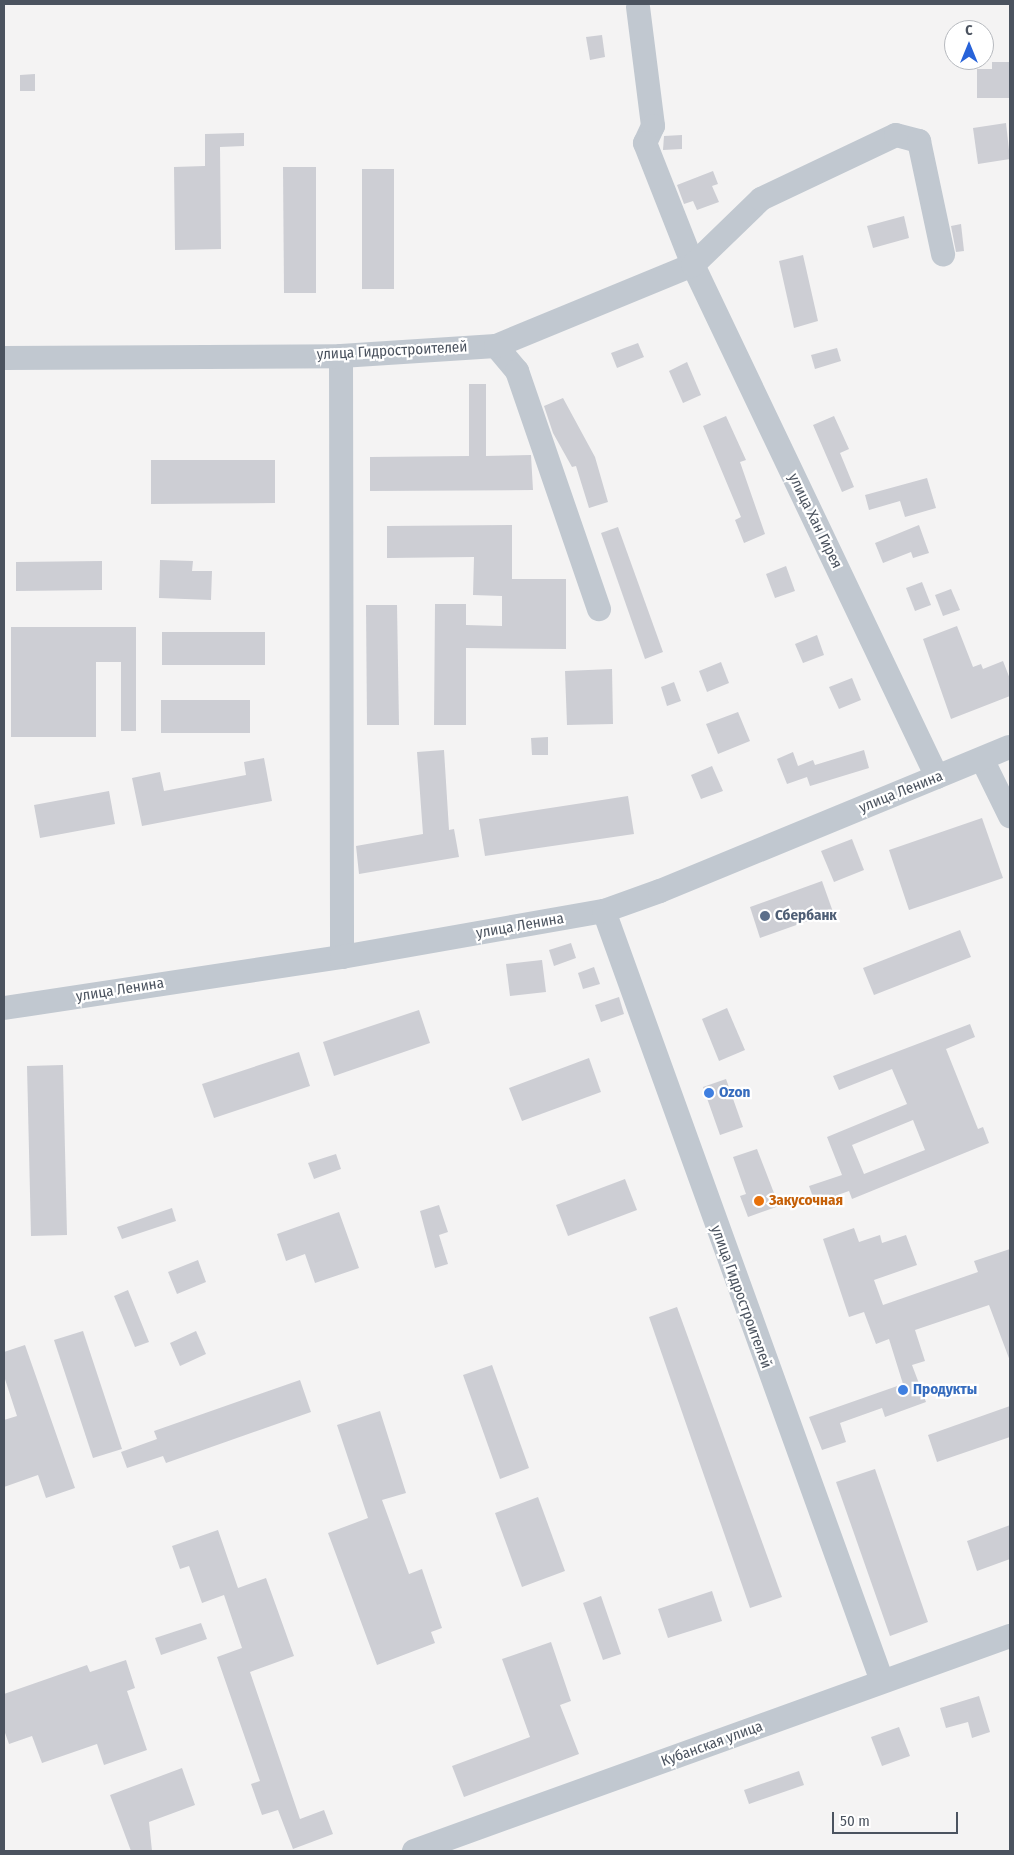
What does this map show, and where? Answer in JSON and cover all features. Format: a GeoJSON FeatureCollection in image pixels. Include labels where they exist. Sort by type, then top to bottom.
{"type":"FeatureCollection","features":[{"type":"Feature","properties":{"kind":"street","name":"улица Хан Гирея"},"geometry":{"type":"LineString","coordinates":[[638,8],[653,126],[645,143],[693,265],[937,777]]}},
{"type":"Feature","properties":{"kind":"street"},"geometry":{"type":"LineString","coordinates":[[599,609],[518,371],[496,346],[693,265],[761,199],[896,135],[919,141],[943,254]]}},
{"type":"Feature","properties":{"kind":"street","name":"улица Гидростроителей"},"geometry":{"type":"LineString","coordinates":[[4,358],[341,356],[496,346]]}},
{"type":"Feature","properties":{"kind":"street"},"geometry":{"type":"LineString","coordinates":[[341,356],[342,956]]}},
{"type":"Feature","properties":{"kind":"street","name":"улица Ленина"},"geometry":{"type":"LineString","coordinates":[[4,1008],[342,956],[604,910],[660,892],[1010,747]]}},
{"type":"Feature","properties":{"kind":"street"},"geometry":{"type":"LineString","coordinates":[[982,759],[1010,816]]}},
{"type":"Feature","properties":{"kind":"street","name":"улица Гидростроителей"},"geometry":{"type":"LineString","coordinates":[[604,910],[882,1681]]}},
{"type":"Feature","properties":{"kind":"street","name":"Кубанская улица"},"geometry":{"type":"LineString","coordinates":[[414,1851],[1010,1636]]}},
{"type":"Feature","properties":{"kind":"building"},"geometry":{"type":"Polygon","coordinates":[[[602,35],[605,57],[590,60],[586,37],[602,35]]]}},
{"type":"Feature","properties":{"kind":"building"},"geometry":{"type":"Polygon","coordinates":[[[994,62],[1010,62],[1010,98],[977,98],[977,70],[994,70],[994,62]]]}},
{"type":"Feature","properties":{"kind":"building"},"geometry":{"type":"Polygon","coordinates":[[[35,74],[35,91],[20,91],[20,75],[35,74]]]}},
{"type":"Feature","properties":{"kind":"building"},"geometry":{"type":"Polygon","coordinates":[[[1006,123],[1010,159],[978,164],[973,128],[1006,123]]]}},
{"type":"Feature","properties":{"kind":"building"},"geometry":{"type":"Polygon","coordinates":[[[244,133],[244,146],[220,147],[221,249],[175,250],[174,167],[205,166],[205,134],[244,133]]]}},
{"type":"Feature","properties":{"kind":"building"},"geometry":{"type":"Polygon","coordinates":[[[682,135],[682,149],[663,150],[664,136],[682,135]]]}},
{"type":"Feature","properties":{"kind":"building"},"geometry":{"type":"Polygon","coordinates":[[[283,167],[316,167],[316,293],[284,293],[283,167]]]}},
{"type":"Feature","properties":{"kind":"building"},"geometry":{"type":"Polygon","coordinates":[[[362,169],[394,169],[394,289],[362,289],[362,169]]]}},
{"type":"Feature","properties":{"kind":"building"},"geometry":{"type":"Polygon","coordinates":[[[713,171],[718,184],[712,186],[719,202],[697,210],[693,201],[684,204],[677,185],[713,171]]]}},
{"type":"Feature","properties":{"kind":"building"},"geometry":{"type":"Polygon","coordinates":[[[904,216],[909,238],[873,248],[867,226],[904,216]]]}},
{"type":"Feature","properties":{"kind":"building"},"geometry":{"type":"Polygon","coordinates":[[[961,224],[964,251],[956,252],[951,226],[961,224]]]}},
{"type":"Feature","properties":{"kind":"building"},"geometry":{"type":"Polygon","coordinates":[[[803,255],[818,321],[794,328],[779,261],[803,255]]]}},
{"type":"Feature","properties":{"kind":"building"},"geometry":{"type":"Polygon","coordinates":[[[638,343],[644,357],[617,368],[611,353],[638,343]]]}},
{"type":"Feature","properties":{"kind":"building"},"geometry":{"type":"Polygon","coordinates":[[[837,348],[841,361],[815,369],[811,355],[837,348]]]}},
{"type":"Feature","properties":{"kind":"building"},"geometry":{"type":"Polygon","coordinates":[[[687,362],[701,395],[683,403],[669,371],[687,362]]]}},
{"type":"Feature","properties":{"kind":"building"},"geometry":{"type":"Polygon","coordinates":[[[469,384],[486,384],[486,456],[531,455],[533,490],[370,491],[370,457],[469,456],[469,384]]]}},
{"type":"Feature","properties":{"kind":"building"},"geometry":{"type":"Polygon","coordinates":[[[563,398],[595,457],[608,502],[589,508],[576,466],[572,467],[553,433],[544,406],[563,398]]]}},
{"type":"Feature","properties":{"kind":"building"},"geometry":{"type":"Polygon","coordinates":[[[726,416],[746,460],[740,462],[765,534],[744,543],[735,520],[741,517],[703,426],[726,416]]]}},
{"type":"Feature","properties":{"kind":"building"},"geometry":{"type":"Polygon","coordinates":[[[834,416],[849,449],[840,453],[854,487],[842,492],[813,425],[834,416]]]}},
{"type":"Feature","properties":{"kind":"building"},"geometry":{"type":"Polygon","coordinates":[[[151,460],[275,460],[275,503],[151,504],[151,460]]]}},
{"type":"Feature","properties":{"kind":"building"},"geometry":{"type":"Polygon","coordinates":[[[927,478],[936,508],[905,517],[900,501],[869,510],[865,495],[927,478]]]}},
{"type":"Feature","properties":{"kind":"building"},"geometry":{"type":"Polygon","coordinates":[[[512,525],[512,579],[566,579],[566,649],[466,648],[466,725],[434,725],[435,604],[466,604],[466,625],[502,626],[502,596],[473,595],[474,557],[387,558],[387,526],[512,525]]]}},
{"type":"Feature","properties":{"kind":"building"},"geometry":{"type":"Polygon","coordinates":[[[919,525],[929,553],[913,558],[911,552],[883,563],[875,543],[919,525]]]}},
{"type":"Feature","properties":{"kind":"building"},"geometry":{"type":"Polygon","coordinates":[[[618,527],[663,652],[645,659],[601,533],[618,527]]]}},
{"type":"Feature","properties":{"kind":"building"},"geometry":{"type":"Polygon","coordinates":[[[160,560],[193,561],[192,571],[212,571],[211,600],[159,598],[160,560]]]}},
{"type":"Feature","properties":{"kind":"building"},"geometry":{"type":"Polygon","coordinates":[[[102,561],[102,590],[16,591],[16,562],[102,561]]]}},
{"type":"Feature","properties":{"kind":"building"},"geometry":{"type":"Polygon","coordinates":[[[786,566],[795,591],[775,598],[766,574],[786,566]]]}},
{"type":"Feature","properties":{"kind":"building"},"geometry":{"type":"Polygon","coordinates":[[[922,582],[931,605],[915,611],[906,588],[922,582]]]}},
{"type":"Feature","properties":{"kind":"building"},"geometry":{"type":"Polygon","coordinates":[[[951,589],[960,610],[943,616],[935,595],[951,589]]]}},
{"type":"Feature","properties":{"kind":"building"},"geometry":{"type":"Polygon","coordinates":[[[366,605],[397,605],[399,725],[367,725],[366,605]]]}},
{"type":"Feature","properties":{"kind":"building"},"geometry":{"type":"Polygon","coordinates":[[[957,626],[973,667],[981,664],[983,669],[1003,661],[1010,679],[1010,696],[951,719],[923,639],[957,626]]]}},
{"type":"Feature","properties":{"kind":"building"},"geometry":{"type":"Polygon","coordinates":[[[11,627],[136,627],[136,731],[121,731],[121,662],[96,662],[96,737],[11,737],[11,627]]]}},
{"type":"Feature","properties":{"kind":"building"},"geometry":{"type":"Polygon","coordinates":[[[162,632],[265,632],[265,665],[162,665],[162,632]]]}},
{"type":"Feature","properties":{"kind":"building"},"geometry":{"type":"Polygon","coordinates":[[[817,635],[824,655],[803,663],[795,644],[817,635]]]}},
{"type":"Feature","properties":{"kind":"building"},"geometry":{"type":"Polygon","coordinates":[[[721,662],[729,683],[707,692],[699,671],[721,662]]]}},
{"type":"Feature","properties":{"kind":"building"},"geometry":{"type":"Polygon","coordinates":[[[612,669],[613,724],[567,725],[565,671],[612,669]]]}},
{"type":"Feature","properties":{"kind":"building"},"geometry":{"type":"Polygon","coordinates":[[[852,678],[861,700],[839,709],[829,687],[852,678]]]}},
{"type":"Feature","properties":{"kind":"building"},"geometry":{"type":"Polygon","coordinates":[[[674,682],[681,701],[667,706],[661,687],[674,682]]]}},
{"type":"Feature","properties":{"kind":"building"},"geometry":{"type":"Polygon","coordinates":[[[161,700],[250,700],[250,733],[161,733],[161,700]]]}},
{"type":"Feature","properties":{"kind":"building"},"geometry":{"type":"Polygon","coordinates":[[[738,712],[750,741],[718,754],[706,724],[738,712]]]}},
{"type":"Feature","properties":{"kind":"building"},"geometry":{"type":"Polygon","coordinates":[[[548,737],[548,755],[532,755],[531,738],[548,737]]]}},
{"type":"Feature","properties":{"kind":"building"},"geometry":{"type":"Polygon","coordinates":[[[444,750],[449,830],[454,829],[459,857],[359,874],[356,846],[423,834],[417,752],[444,750]]]}},
{"type":"Feature","properties":{"kind":"building"},"geometry":{"type":"Polygon","coordinates":[[[864,750],[869,768],[810,786],[807,777],[787,784],[777,759],[793,752],[798,766],[813,760],[815,765],[864,750]]]}},
{"type":"Feature","properties":{"kind":"building"},"geometry":{"type":"Polygon","coordinates":[[[264,758],[272,801],[142,826],[132,778],[160,772],[164,791],[246,775],[244,762],[264,758]]]}},
{"type":"Feature","properties":{"kind":"building"},"geometry":{"type":"Polygon","coordinates":[[[712,766],[723,791],[701,799],[691,775],[712,766]]]}},
{"type":"Feature","properties":{"kind":"building"},"geometry":{"type":"Polygon","coordinates":[[[109,791],[115,824],[40,838],[34,805],[109,791]]]}},
{"type":"Feature","properties":{"kind":"building"},"geometry":{"type":"Polygon","coordinates":[[[628,796],[634,834],[485,856],[479,819],[628,796]]]}},
{"type":"Feature","properties":{"kind":"building"},"geometry":{"type":"Polygon","coordinates":[[[982,818],[1003,878],[909,910],[889,850],[982,818]]]}},
{"type":"Feature","properties":{"kind":"building"},"geometry":{"type":"Polygon","coordinates":[[[852,839],[864,870],[834,882],[821,851],[852,839]]]}},
{"type":"Feature","properties":{"kind":"building"},"geometry":{"type":"Polygon","coordinates":[[[822,881],[833,912],[760,938],[750,907],[822,881]]]}},
{"type":"Feature","properties":{"kind":"building"},"geometry":{"type":"Polygon","coordinates":[[[960,930],[971,957],[874,995],[863,968],[960,930]]]}},
{"type":"Feature","properties":{"kind":"building"},"geometry":{"type":"Polygon","coordinates":[[[571,943],[576,958],[554,966],[549,950],[571,943]]]}},
{"type":"Feature","properties":{"kind":"building"},"geometry":{"type":"Polygon","coordinates":[[[542,960],[546,992],[510,996],[506,964],[542,960]]]}},
{"type":"Feature","properties":{"kind":"building"},"geometry":{"type":"Polygon","coordinates":[[[594,967],[600,984],[583,989],[578,973],[594,967]]]}},
{"type":"Feature","properties":{"kind":"building"},"geometry":{"type":"Polygon","coordinates":[[[619,997],[624,1014],[601,1022],[595,1005],[619,997]]]}},
{"type":"Feature","properties":{"kind":"building"},"geometry":{"type":"Polygon","coordinates":[[[727,1008],[745,1050],[719,1061],[702,1019],[727,1008]]]}},
{"type":"Feature","properties":{"kind":"building"},"geometry":{"type":"Polygon","coordinates":[[[419,1010],[430,1043],[334,1076],[323,1042],[419,1010]]]}},
{"type":"Feature","properties":{"kind":"building"},"geometry":{"type":"Polygon","coordinates":[[[970,1024],[975,1037],[946,1049],[978,1129],[983,1127],[989,1143],[852,1199],[849,1191],[815,1203],[809,1186],[842,1175],[827,1137],[907,1104],[892,1069],[839,1090],[833,1076],[970,1024]],[[913,1120],[852,1145],[864,1174],[925,1150],[913,1120]]]}},
{"type":"Feature","properties":{"kind":"building"},"geometry":{"type":"Polygon","coordinates":[[[299,1052],[310,1086],[214,1118],[202,1084],[299,1052]]]}},
{"type":"Feature","properties":{"kind":"building"},"geometry":{"type":"Polygon","coordinates":[[[589,1058],[601,1092],[522,1121],[509,1088],[589,1058]]]}},
{"type":"Feature","properties":{"kind":"building"},"geometry":{"type":"Polygon","coordinates":[[[63,1065],[67,1235],[31,1236],[27,1066],[63,1065]]]}},
{"type":"Feature","properties":{"kind":"building"},"geometry":{"type":"Polygon","coordinates":[[[726,1079],[743,1127],[720,1135],[703,1087],[726,1079]]]}},
{"type":"Feature","properties":{"kind":"building"},"geometry":{"type":"Polygon","coordinates":[[[757,1149],[779,1206],[748,1217],[740,1196],[746,1194],[733,1157],[757,1149]]]}},
{"type":"Feature","properties":{"kind":"building"},"geometry":{"type":"Polygon","coordinates":[[[336,1154],[341,1169],[314,1179],[308,1163],[336,1154]]]}},
{"type":"Feature","properties":{"kind":"building"},"geometry":{"type":"Polygon","coordinates":[[[625,1179],[637,1210],[568,1236],[556,1205],[625,1179]]]}},
{"type":"Feature","properties":{"kind":"building"},"geometry":{"type":"Polygon","coordinates":[[[439,1205],[448,1232],[439,1235],[448,1264],[435,1268],[420,1211],[439,1205]]]}},
{"type":"Feature","properties":{"kind":"building"},"geometry":{"type":"Polygon","coordinates":[[[172,1208],[176,1221],[122,1239],[117,1227],[172,1208]]]}},
{"type":"Feature","properties":{"kind":"building"},"geometry":{"type":"Polygon","coordinates":[[[339,1212],[359,1268],[315,1283],[305,1254],[286,1261],[277,1234],[339,1212]]]}},
{"type":"Feature","properties":{"kind":"building"},"geometry":{"type":"Polygon","coordinates":[[[854,1228],[859,1242],[880,1235],[882,1243],[906,1235],[917,1265],[874,1280],[883,1305],[978,1272],[974,1261],[1010,1249],[1010,1361],[989,1305],[915,1330],[925,1361],[912,1365],[926,1402],[885,1417],[882,1408],[840,1423],[846,1442],[822,1450],[809,1417],[903,1384],[889,1339],[876,1344],[864,1312],[849,1317],[823,1239],[854,1228]]]}},
{"type":"Feature","properties":{"kind":"building"},"geometry":{"type":"Polygon","coordinates":[[[198,1260],[206,1282],[177,1294],[168,1272],[198,1260]]]}},
{"type":"Feature","properties":{"kind":"building"},"geometry":{"type":"Polygon","coordinates":[[[128,1290],[149,1342],[135,1347],[114,1296],[128,1290]]]}},
{"type":"Feature","properties":{"kind":"building"},"geometry":{"type":"Polygon","coordinates":[[[677,1307],[782,1597],[750,1608],[649,1317],[677,1307]]]}},
{"type":"Feature","properties":{"kind":"building"},"geometry":{"type":"Polygon","coordinates":[[[83,1331],[122,1449],[93,1458],[54,1340],[83,1331]]]}},
{"type":"Feature","properties":{"kind":"building"},"geometry":{"type":"Polygon","coordinates":[[[196,1331],[206,1354],[180,1366],[170,1343],[196,1331]]]}},
{"type":"Feature","properties":{"kind":"building"},"geometry":{"type":"Polygon","coordinates":[[[25,1345],[75,1488],[46,1498],[38,1475],[4,1487],[4,1420],[17,1416],[4,1376],[4,1352],[25,1345]]]}},
{"type":"Feature","properties":{"kind":"building"},"geometry":{"type":"Polygon","coordinates":[[[492,1365],[529,1468],[500,1479],[463,1375],[492,1365]]]}},
{"type":"Feature","properties":{"kind":"building"},"geometry":{"type":"Polygon","coordinates":[[[300,1380],[311,1412],[166,1463],[163,1456],[127,1468],[121,1452],[157,1439],[154,1431],[300,1380]]]}},
{"type":"Feature","properties":{"kind":"building"},"geometry":{"type":"Polygon","coordinates":[[[1010,1406],[1010,1437],[937,1462],[928,1435],[1010,1406]]]}},
{"type":"Feature","properties":{"kind":"building"},"geometry":{"type":"Polygon","coordinates":[[[380,1411],[406,1493],[382,1500],[409,1574],[422,1569],[442,1628],[431,1632],[435,1643],[377,1665],[328,1533],[368,1518],[337,1425],[380,1411]]]}},
{"type":"Feature","properties":{"kind":"building"},"geometry":{"type":"Polygon","coordinates":[[[875,1469],[928,1622],[890,1636],[836,1482],[875,1469]]]}},
{"type":"Feature","properties":{"kind":"building"},"geometry":{"type":"Polygon","coordinates":[[[538,1497],[565,1571],[522,1587],[495,1513],[538,1497]]]}},
{"type":"Feature","properties":{"kind":"building"},"geometry":{"type":"Polygon","coordinates":[[[1010,1525],[1010,1559],[977,1571],[967,1541],[1010,1525]]]}},
{"type":"Feature","properties":{"kind":"building"},"geometry":{"type":"Polygon","coordinates":[[[218,1530],[238,1588],[266,1578],[294,1656],[250,1672],[300,1819],[324,1810],[333,1834],[293,1849],[278,1810],[262,1815],[251,1784],[260,1781],[217,1657],[242,1648],[224,1595],[202,1603],[189,1566],[180,1569],[172,1546],[218,1530]]]}},
{"type":"Feature","properties":{"kind":"building"},"geometry":{"type":"Polygon","coordinates":[[[712,1591],[722,1621],[668,1638],[658,1609],[712,1591]]]}},
{"type":"Feature","properties":{"kind":"building"},"geometry":{"type":"Polygon","coordinates":[[[601,1596],[621,1654],[603,1660],[583,1603],[601,1596]]]}},
{"type":"Feature","properties":{"kind":"building"},"geometry":{"type":"Polygon","coordinates":[[[201,1623],[207,1639],[161,1655],[155,1638],[201,1623]]]}},
{"type":"Feature","properties":{"kind":"building"},"geometry":{"type":"Polygon","coordinates":[[[551,1642],[571,1701],[560,1705],[579,1754],[464,1797],[452,1766],[530,1737],[502,1659],[551,1642]]]}},
{"type":"Feature","properties":{"kind":"building"},"geometry":{"type":"Polygon","coordinates":[[[126,1660],[135,1688],[127,1691],[147,1750],[104,1765],[97,1744],[42,1763],[32,1736],[9,1744],[4,1730],[4,1694],[87,1665],[90,1672],[126,1660]]]}},
{"type":"Feature","properties":{"kind":"building"},"geometry":{"type":"Polygon","coordinates":[[[979,1696],[990,1732],[972,1738],[968,1722],[946,1728],[940,1708],[979,1696]]]}},
{"type":"Feature","properties":{"kind":"building"},"geometry":{"type":"Polygon","coordinates":[[[899,1727],[910,1756],[882,1766],[871,1737],[899,1727]]]}},
{"type":"Feature","properties":{"kind":"building"},"geometry":{"type":"Polygon","coordinates":[[[182,1768],[195,1805],[149,1822],[152,1851],[131,1851],[110,1795],[182,1768]]]}},
{"type":"Feature","properties":{"kind":"building"},"geometry":{"type":"Polygon","coordinates":[[[799,1771],[804,1785],[749,1804],[744,1790],[799,1771]]]}},
{"type":"Feature","properties":{"kind":"place","name":"Сбербанк"},"geometry":{"type":"Point","coordinates":[765,916]}},
{"type":"Feature","properties":{"kind":"place","name":"Ozon"},"geometry":{"type":"Point","coordinates":[709,1093]}},
{"type":"Feature","properties":{"kind":"place","name":"Закусочная"},"geometry":{"type":"Point","coordinates":[759,1201]}},
{"type":"Feature","properties":{"kind":"place","name":"Продукты"},"geometry":{"type":"Point","coordinates":[903,1390]}}]}
